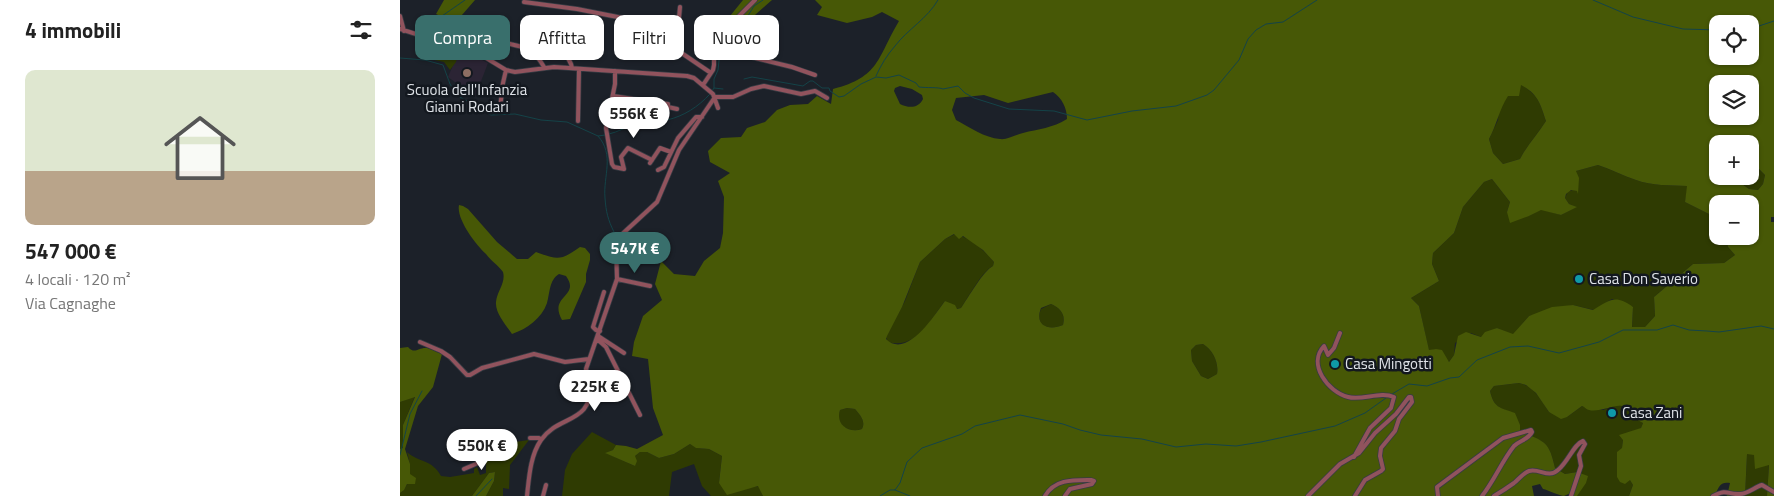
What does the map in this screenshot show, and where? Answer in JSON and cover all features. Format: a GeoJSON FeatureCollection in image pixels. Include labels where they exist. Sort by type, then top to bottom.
{"type":"FeatureCollection","features":[{"type":"Feature","properties":{"kind":"street"},"geometry":{"type":"LineString","coordinates":[[740,15],[755,0]]}},
{"type":"Feature","properties":{"kind":"street"},"geometry":{"type":"LineString","coordinates":[[524,2],[614,16]]}},
{"type":"Feature","properties":{"kind":"street"},"geometry":{"type":"LineString","coordinates":[[679,15],[680,6]]}},
{"type":"Feature","properties":{"kind":"street"},"geometry":{"type":"LineString","coordinates":[[400,16],[402,30],[473,50],[506,70],[515,72],[544,67],[579,68],[687,76],[694,78],[714,96],[718,108]]}},
{"type":"Feature","properties":{"kind":"street"},"geometry":{"type":"LineString","coordinates":[[510,44],[535,52],[544,67]]}},
{"type":"Feature","properties":{"kind":"street"},"geometry":{"type":"LineString","coordinates":[[684,54],[711,72]]}},
{"type":"Feature","properties":{"kind":"street"},"geometry":{"type":"LineString","coordinates":[[570,60],[572,68]]}},
{"type":"Feature","properties":{"kind":"street"},"geometry":{"type":"LineString","coordinates":[[705,87],[714,65],[714,60]]}},
{"type":"Feature","properties":{"kind":"street"},"geometry":{"type":"LineString","coordinates":[[761,60],[792,67],[815,75]]}},
{"type":"Feature","properties":{"kind":"street"},"geometry":{"type":"LineString","coordinates":[[578,121],[579,68]]}},
{"type":"Feature","properties":{"kind":"street"},"geometry":{"type":"LineString","coordinates":[[500,108],[506,70]]}},
{"type":"Feature","properties":{"kind":"street"},"geometry":{"type":"LineString","coordinates":[[616,72],[616,84],[606,129],[614,167],[624,169],[621,157],[628,148],[651,161],[660,148],[670,152]]}},
{"type":"Feature","properties":{"kind":"street"},"geometry":{"type":"LineString","coordinates":[[714,96],[733,97],[751,89],[764,86],[801,94],[810,91],[819,93],[827,98]]}},
{"type":"Feature","properties":{"kind":"street"},"geometry":{"type":"LineString","coordinates":[[613,96],[668,104],[668,107],[677,109]]}},
{"type":"Feature","properties":{"kind":"street"},"geometry":{"type":"LineString","coordinates":[[527,496],[530,471],[541,440],[551,429],[579,415],[586,408],[591,383],[586,370],[617,279],[616,243],[619,237],[657,202],[679,150],[714,96]]}},
{"type":"Feature","properties":{"kind":"street"},"geometry":{"type":"LineString","coordinates":[[658,170],[664,167],[678,138],[696,117],[702,117]]}},
{"type":"Feature","properties":{"kind":"street"},"geometry":{"type":"LineString","coordinates":[[617,279],[650,286]]}},
{"type":"Feature","properties":{"kind":"street"},"geometry":{"type":"LineString","coordinates":[[600,331],[593,327],[604,292]]}},
{"type":"Feature","properties":{"kind":"street"},"geometry":{"type":"LineString","coordinates":[[1340,333],[1331,353],[1328,355],[1324,346],[1320,351],[1317,361],[1318,368],[1325,381],[1342,395],[1350,398],[1385,395],[1394,397],[1391,408],[1370,428],[1354,457]]}},
{"type":"Feature","properties":{"kind":"street"},"geometry":{"type":"LineString","coordinates":[[597,338],[624,353]]}},
{"type":"Feature","properties":{"kind":"street"},"geometry":{"type":"LineString","coordinates":[[597,338],[606,347],[640,415]]}},
{"type":"Feature","properties":{"kind":"street"},"geometry":{"type":"LineString","coordinates":[[420,342],[450,357],[467,375],[482,368],[534,354],[565,362],[589,359]]}},
{"type":"Feature","properties":{"kind":"street"},"geometry":{"type":"LineString","coordinates":[[1308,496],[1338,466],[1359,453],[1375,433],[1411,397],[1412,402],[1399,419],[1395,431],[1381,448],[1380,456],[1383,469],[1365,480],[1355,496]]}},
{"type":"Feature","properties":{"kind":"street"},"geometry":{"type":"LineString","coordinates":[[1438,496],[1437,487],[1491,446],[1509,436],[1531,430],[1530,437],[1514,447],[1482,496]]}},
{"type":"Feature","properties":{"kind":"street"},"geometry":{"type":"LineString","coordinates":[[530,438],[541,440]]}},
{"type":"Feature","properties":{"kind":"street"},"geometry":{"type":"LineString","coordinates":[[464,469],[478,462],[482,452],[494,448],[506,440]]}},
{"type":"Feature","properties":{"kind":"street"},"geometry":{"type":"LineString","coordinates":[[1494,496],[1527,472],[1554,473],[1568,461],[1575,446],[1583,441],[1586,444],[1579,455],[1581,466],[1571,496]]}},
{"type":"Feature","properties":{"kind":"street"},"geometry":{"type":"LineString","coordinates":[[1044,496],[1048,490],[1070,479],[1094,481],[1092,484],[1070,489],[1065,496]]}},
{"type":"Feature","properties":{"kind":"street"},"geometry":{"type":"LineString","coordinates":[[543,496],[546,485]]}},
{"type":"Feature","properties":{"kind":"street"},"geometry":{"type":"LineString","coordinates":[[1713,496],[1721,491],[1740,494],[1762,485],[1774,492]]}},
{"type":"Feature","properties":{"kind":"shaded area","name":"Scuola dell'Infanzia Gianni Rodari"},"geometry":{"type":"Polygon","coordinates":[[[455,60],[482,60],[488,63],[475,97],[448,77],[455,60]]]}},
{"type":"Feature","properties":{"kind":"green space"},"geometry":{"type":"Polygon","coordinates":[[[444,0],[475,0],[462,15],[436,14],[444,0]]]}},
{"type":"Feature","properties":{"kind":"green space"},"geometry":{"type":"Polygon","coordinates":[[[743,0],[772,0],[755,15],[731,15],[743,0]]]}},
{"type":"Feature","properties":{"kind":"green space"},"geometry":{"type":"Polygon","coordinates":[[[815,0],[1774,0],[1774,217],[1771,217],[1771,222],[1774,222],[1774,496],[1767,496],[1769,465],[1755,469],[1754,455],[1747,454],[1745,496],[1727,496],[1730,483],[1724,483],[1717,490],[1715,496],[1629,496],[1633,485],[1630,480],[1625,484],[1620,482],[1617,477],[1617,452],[1622,448],[1623,440],[1619,435],[1641,428],[1643,423],[1632,417],[1629,410],[1625,407],[1620,406],[1595,411],[1588,410],[1582,406],[1561,419],[1549,412],[1536,393],[1526,385],[1519,383],[1494,386],[1490,391],[1493,401],[1501,408],[1515,413],[1520,425],[1520,431],[1535,437],[1548,447],[1555,468],[1565,474],[1577,472],[1588,476],[1586,483],[1577,496],[1574,496],[1572,493],[1564,496],[1560,495],[1543,489],[1540,484],[1532,486],[1534,496],[763,496],[758,486],[727,495],[719,483],[722,456],[709,449],[696,448],[690,444],[674,454],[659,458],[647,452],[640,452],[635,456],[637,461],[635,466],[605,453],[613,450],[616,445],[637,449],[663,435],[653,408],[648,359],[632,356],[634,342],[643,316],[662,300],[655,284],[661,261],[674,274],[695,276],[704,261],[720,248],[723,233],[724,197],[718,181],[730,173],[710,162],[708,151],[721,138],[741,137],[747,128],[765,122],[777,110],[790,105],[808,104],[817,96],[831,104],[833,89],[860,79],[869,72],[881,56],[899,21],[882,12],[872,17],[847,23],[817,15],[822,7],[815,0]],[[1521,85],[1519,96],[1508,96],[1489,139],[1493,153],[1503,164],[1520,159],[1546,121],[1538,100],[1527,88],[1521,85]],[[900,86],[895,88],[894,91],[900,104],[913,107],[918,105],[923,99],[922,95],[912,89],[900,86]],[[1053,92],[1008,103],[984,95],[956,98],[952,110],[956,120],[977,132],[1000,139],[1051,126],[1067,119],[1063,104],[1053,92]],[[1598,165],[1576,171],[1579,178],[1578,194],[1577,191],[1571,190],[1566,194],[1565,198],[1569,204],[1577,207],[1561,215],[1541,210],[1510,223],[1507,212],[1510,202],[1492,179],[1484,182],[1463,207],[1454,233],[1433,253],[1432,264],[1439,281],[1411,298],[1419,306],[1429,350],[1442,350],[1449,362],[1454,355],[1458,336],[1466,332],[1481,337],[1485,332],[1497,328],[1513,334],[1529,316],[1552,307],[1573,305],[1593,310],[1613,300],[1622,301],[1633,307],[1632,327],[1645,327],[1655,316],[1654,297],[1693,264],[1724,263],[1735,255],[1728,245],[1759,245],[1759,195],[1709,195],[1709,214],[1685,202],[1687,186],[1642,182],[1598,165]],[[954,234],[945,239],[920,262],[902,307],[886,339],[894,344],[903,344],[920,333],[945,301],[955,305],[957,309],[961,308],[980,279],[993,266],[994,262],[983,250],[963,236],[959,239],[954,234]],[[1051,304],[1041,308],[1039,314],[1041,323],[1044,326],[1058,327],[1063,325],[1064,318],[1061,312],[1051,304]],[[1203,344],[1196,345],[1191,350],[1192,361],[1201,376],[1208,379],[1217,374],[1217,366],[1210,350],[1203,344]],[[847,408],[840,410],[840,420],[844,427],[852,430],[862,429],[863,421],[855,409],[847,408]]]}},
{"type":"Feature","properties":{"kind":"green space"},"geometry":{"type":"Polygon","coordinates":[[[434,60],[456,60],[450,70],[444,62],[434,60]]]}},
{"type":"Feature","properties":{"kind":"green space"},"geometry":{"type":"Polygon","coordinates":[[[1521,84],[1532,92],[1538,100],[1546,121],[1520,159],[1503,164],[1493,153],[1489,139],[1498,120],[1499,110],[1508,95],[1521,84]]]}},
{"type":"Feature","properties":{"kind":"green space"},"geometry":{"type":"Polygon","coordinates":[[[1598,165],[1642,182],[1688,186],[1685,202],[1709,214],[1709,245],[1728,245],[1735,255],[1724,263],[1693,264],[1654,297],[1655,316],[1645,327],[1632,328],[1633,307],[1612,299],[1594,310],[1573,305],[1529,316],[1513,335],[1497,328],[1481,337],[1471,333],[1455,343],[1454,355],[1449,362],[1436,349],[1429,351],[1419,306],[1411,298],[1439,281],[1432,264],[1433,253],[1454,233],[1463,207],[1484,182],[1492,179],[1510,202],[1507,212],[1529,216],[1541,209],[1561,215],[1576,207],[1569,204],[1565,198],[1568,191],[1577,191],[1576,171],[1598,165]]]}},
{"type":"Feature","properties":{"kind":"green space"},"geometry":{"type":"Polygon","coordinates":[[[1759,169],[1765,175],[1763,184],[1758,190],[1749,189],[1743,185],[1759,185],[1759,169]]]}},
{"type":"Feature","properties":{"kind":"green space"},"geometry":{"type":"Polygon","coordinates":[[[459,205],[468,209],[497,242],[517,259],[528,259],[536,252],[549,257],[559,258],[568,255],[580,247],[585,248],[590,254],[586,282],[570,319],[562,320],[559,312],[559,306],[568,293],[570,283],[566,276],[559,274],[553,280],[547,303],[542,313],[528,326],[512,334],[501,319],[496,306],[504,276],[503,272],[477,245],[464,224],[459,211],[459,205]]]}},
{"type":"Feature","properties":{"kind":"green space"},"geometry":{"type":"Polygon","coordinates":[[[955,234],[972,241],[994,262],[993,266],[980,279],[961,308],[956,309],[945,301],[928,324],[915,337],[907,342],[888,342],[886,337],[905,301],[920,262],[945,239],[955,234]]]}},
{"type":"Feature","properties":{"kind":"green space"},"geometry":{"type":"Polygon","coordinates":[[[1051,304],[1061,312],[1064,318],[1063,325],[1048,327],[1041,323],[1039,315],[1041,309],[1051,304]]]}},
{"type":"Feature","properties":{"kind":"green space"},"geometry":{"type":"Polygon","coordinates":[[[1203,344],[1212,353],[1217,366],[1217,374],[1208,379],[1201,376],[1192,361],[1191,350],[1196,345],[1203,344]]]}},
{"type":"Feature","properties":{"kind":"green space"},"geometry":{"type":"Polygon","coordinates":[[[408,347],[415,351],[427,348],[442,354],[433,387],[418,406],[405,449],[410,464],[410,474],[416,478],[415,484],[407,484],[400,493],[400,449],[403,448],[403,425],[415,397],[400,402],[400,348],[408,347]]]}},
{"type":"Feature","properties":{"kind":"green space"},"geometry":{"type":"Polygon","coordinates":[[[1519,383],[1533,390],[1549,412],[1567,417],[1582,406],[1603,410],[1616,405],[1625,407],[1643,423],[1641,428],[1623,440],[1625,463],[1633,485],[1629,496],[1577,496],[1577,472],[1565,474],[1555,468],[1550,452],[1544,443],[1520,431],[1515,414],[1501,408],[1493,401],[1490,391],[1494,386],[1519,383]]]}},
{"type":"Feature","properties":{"kind":"green space"},"geometry":{"type":"Polygon","coordinates":[[[415,396],[403,425],[403,449],[400,449],[400,402],[415,396]]]}},
{"type":"Feature","properties":{"kind":"green space"},"geometry":{"type":"Polygon","coordinates":[[[847,408],[855,409],[860,416],[863,421],[862,429],[848,429],[841,423],[839,420],[840,410],[847,408]]]}},
{"type":"Feature","properties":{"kind":"green space"},"geometry":{"type":"Polygon","coordinates":[[[592,432],[616,445],[613,450],[606,453],[635,466],[635,456],[640,452],[647,452],[659,458],[674,454],[690,444],[697,448],[709,449],[722,456],[719,483],[748,488],[759,486],[763,496],[711,496],[702,486],[694,464],[672,472],[669,496],[562,496],[565,470],[572,454],[592,432]]]}},
{"type":"Feature","properties":{"kind":"green space"},"geometry":{"type":"Polygon","coordinates":[[[529,440],[510,465],[509,489],[503,488],[503,496],[486,496],[494,481],[495,472],[489,473],[472,496],[400,496],[410,474],[407,452],[434,467],[441,476],[450,477],[474,473],[474,469],[477,467],[480,475],[486,473],[486,455],[500,453],[508,443],[529,440]]]}},
{"type":"Feature","properties":{"kind":"green space"},"geometry":{"type":"Polygon","coordinates":[[[1747,454],[1754,454],[1769,464],[1767,496],[1745,496],[1747,454]]]}},
{"type":"Feature","properties":{"kind":"green space"},"geometry":{"type":"Polygon","coordinates":[[[495,472],[494,481],[486,496],[472,496],[489,473],[495,472]]]}},
{"type":"Feature","properties":{"kind":"waterway"},"geometry":{"type":"LineString","coordinates":[[443,15],[465,0]]}},
{"type":"Feature","properties":{"kind":"waterway"},"geometry":{"type":"LineString","coordinates":[[714,88],[720,51],[726,43],[727,37],[733,28],[746,19],[754,6],[763,0]]}},
{"type":"Feature","properties":{"kind":"waterway"},"geometry":{"type":"LineString","coordinates":[[876,76],[892,49],[934,7],[938,0]]}},
{"type":"Feature","properties":{"kind":"waterway"},"geometry":{"type":"LineString","coordinates":[[744,79],[752,77],[803,86],[813,81],[822,88],[829,88],[830,91],[839,97],[876,77],[886,78],[899,75],[916,83],[919,87],[943,89],[958,86],[974,98],[1009,109],[1054,111],[1087,120],[1132,111],[1176,106],[1207,95],[1214,90],[1239,60],[1248,39],[1256,30],[1266,24],[1283,22],[1317,0]]}},
{"type":"Feature","properties":{"kind":"waterway"},"geometry":{"type":"LineString","coordinates":[[1593,0],[1633,17],[1683,29],[1709,30]]}},
{"type":"Feature","properties":{"kind":"waterway"},"geometry":{"type":"LineString","coordinates":[[1759,26],[1774,21]]}},
{"type":"Feature","properties":{"kind":"waterway"},"geometry":{"type":"LineString","coordinates":[[400,58],[425,60],[443,65],[450,84],[458,96],[469,102],[476,103],[491,115],[515,114],[541,120],[567,122],[598,136],[605,135]]}},
{"type":"Feature","properties":{"kind":"waterway"},"geometry":{"type":"LineString","coordinates":[[712,91],[714,88],[723,89]]}},
{"type":"Feature","properties":{"kind":"waterway"},"geometry":{"type":"LineString","coordinates":[[609,134],[635,124],[663,121],[679,116],[696,107],[710,94]]}},
{"type":"Feature","properties":{"kind":"waterway"},"geometry":{"type":"LineString","coordinates":[[598,136],[606,151],[605,203],[614,232]]}},
{"type":"Feature","properties":{"kind":"waterway"},"geometry":{"type":"LineString","coordinates":[[1392,394],[1409,384],[1427,386],[1459,377],[1477,360],[1510,347],[1528,346],[1559,353],[1599,342],[1623,330],[1657,330],[1673,325],[1689,330],[1719,332],[1761,326],[1774,329]]}},
{"type":"Feature","properties":{"kind":"waterway"},"geometry":{"type":"LineString","coordinates":[[400,455],[410,414],[422,391]]}},
{"type":"Feature","properties":{"kind":"waterway"},"geometry":{"type":"LineString","coordinates":[[880,496],[890,490],[895,490],[900,483],[907,462],[922,448],[962,434],[975,426],[1020,415],[1063,424],[1101,435],[1142,439],[1176,447],[1206,444],[1236,446],[1335,426],[1365,413],[1386,398]]}},
{"type":"Feature","properties":{"kind":"waterway"},"geometry":{"type":"LineString","coordinates":[[476,496],[492,479]]}},
{"type":"Feature","properties":{"kind":"waterway"},"geometry":{"type":"LineString","coordinates":[[895,490],[910,496]]}},
{"type":"Feature","properties":{"kind":"place","name":"Scuola dell'Infanzia Gianni Rodari"},"geometry":{"type":"Point","coordinates":[467,73]}},
{"type":"Feature","properties":{"kind":"place","name":"Casa Don Saverio"},"geometry":{"type":"Point","coordinates":[1579,279]}},
{"type":"Feature","properties":{"kind":"place","name":"Casa Mingotti"},"geometry":{"type":"Point","coordinates":[1335,364]}},
{"type":"Feature","properties":{"kind":"place","name":"Casa Zani"},"geometry":{"type":"Point","coordinates":[1612,413]}}]}
